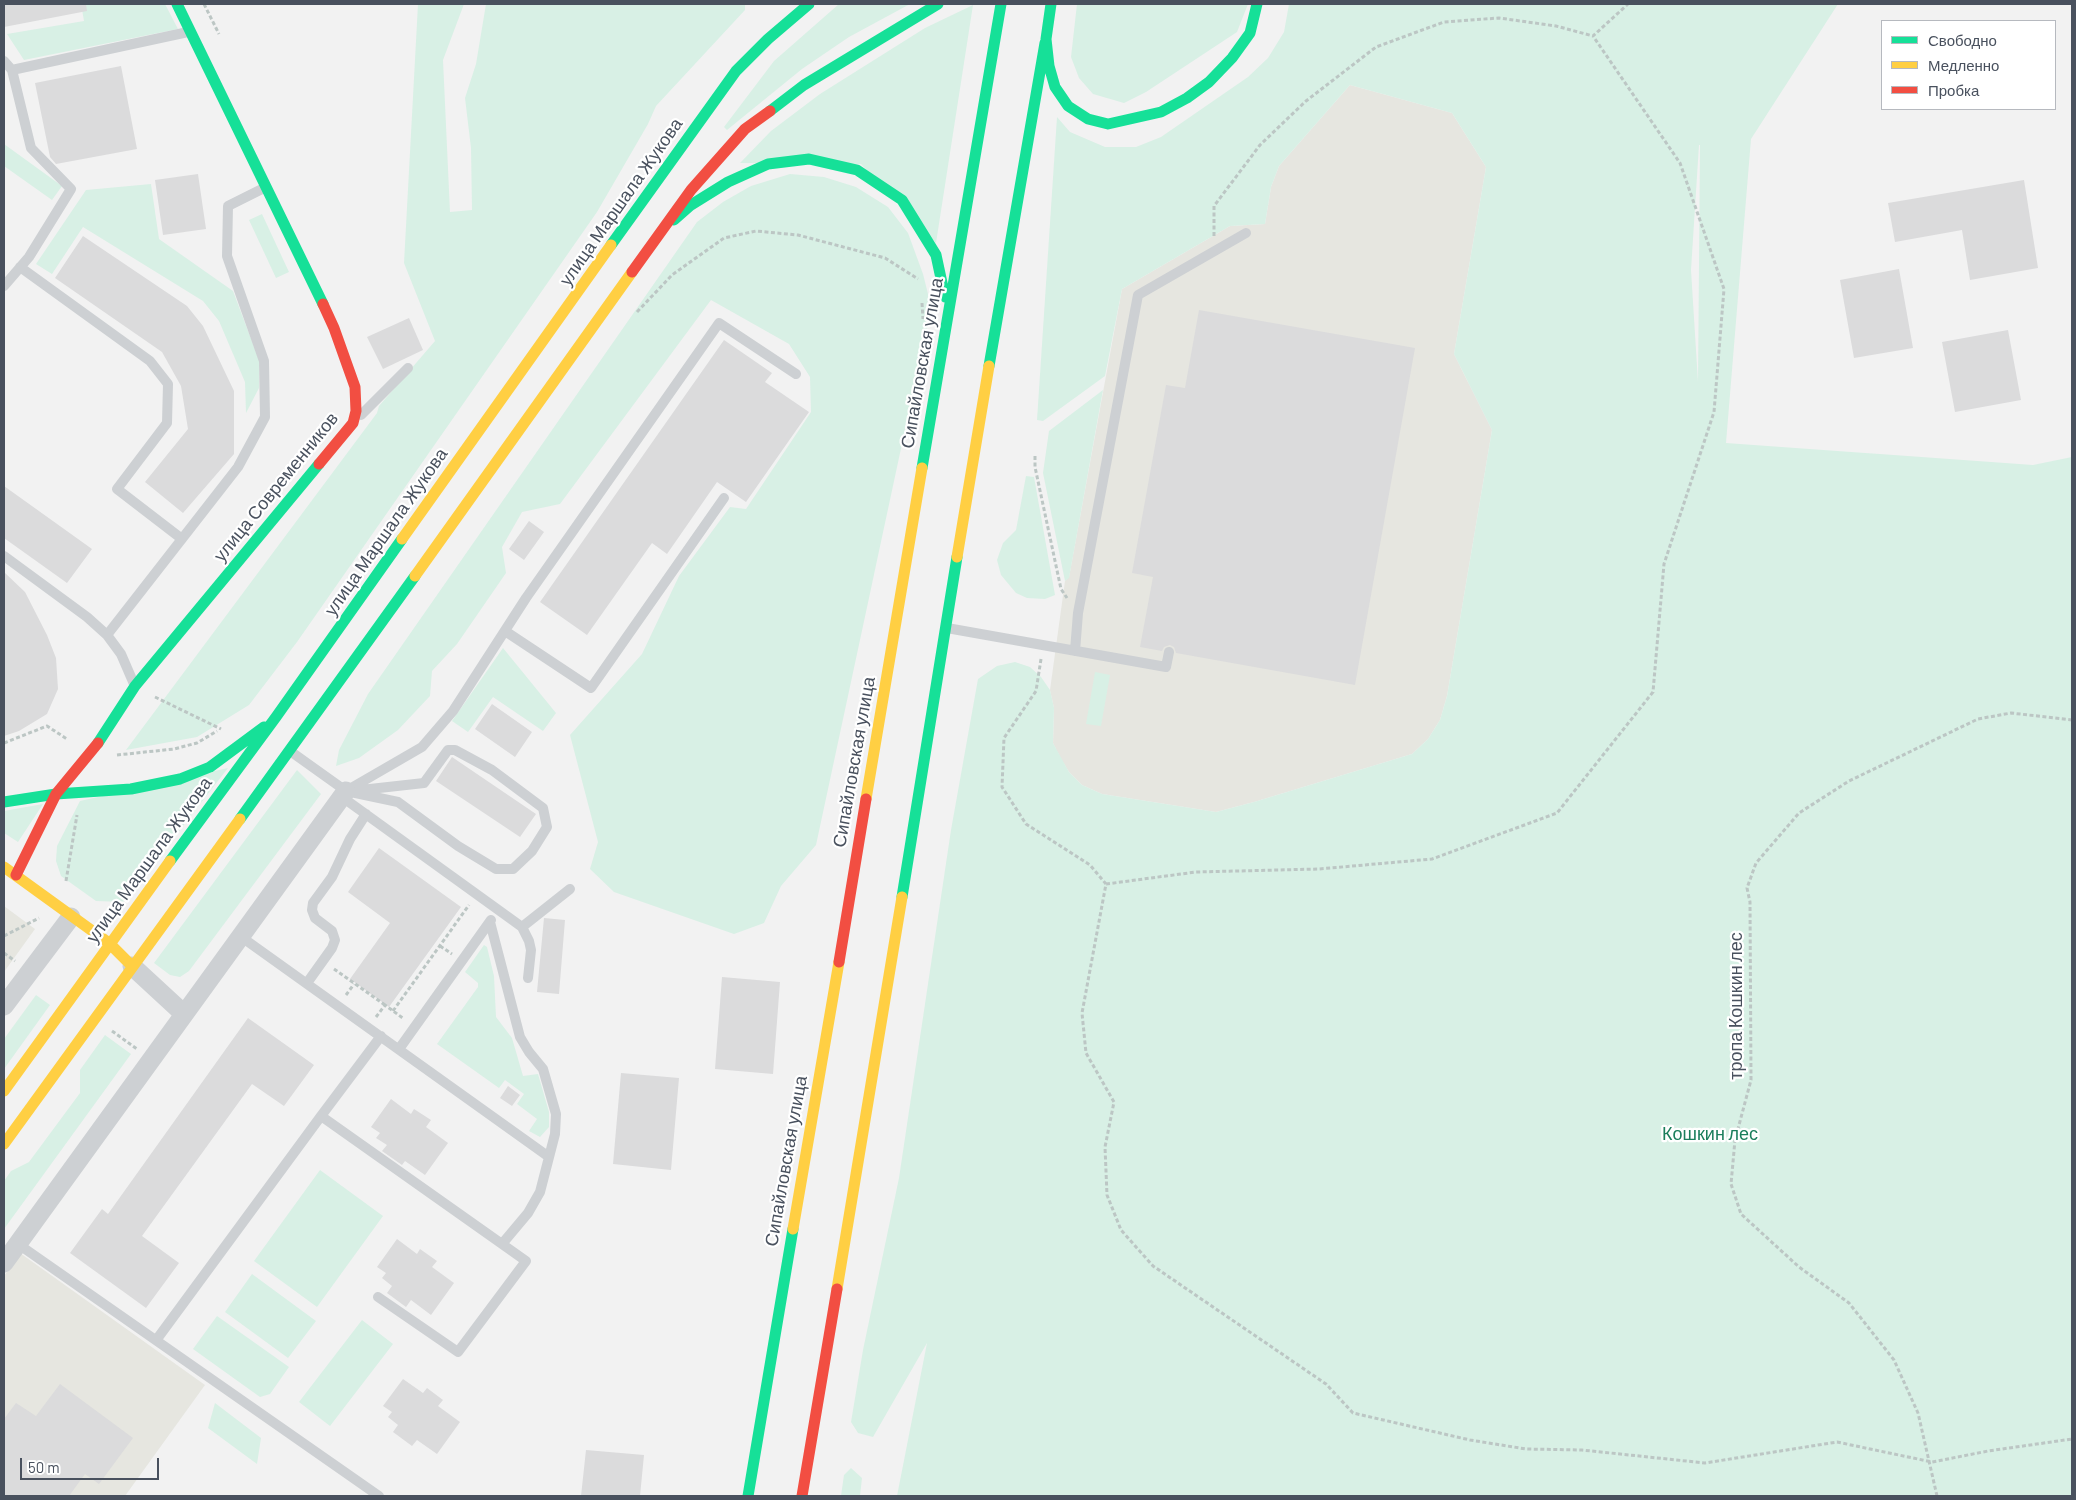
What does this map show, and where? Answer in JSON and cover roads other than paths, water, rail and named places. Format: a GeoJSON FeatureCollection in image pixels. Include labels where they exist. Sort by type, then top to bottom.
{"type":"FeatureCollection","features":[{"type":"Feature","properties":{"kind":"main road","name":"улица Современников"},"geometry":{"type":"LineString","coordinates":[[16,875],[56,794],[92,752],[134,686],[353,423],[357,399],[334,328],[267,186],[177,4]]}},
{"type":"Feature","properties":{"kind":"main road","name":"улица Маршала Жукова"},"geometry":{"type":"LineString","coordinates":[[4,1092],[109,944],[276,717],[699,120],[736,71],[768,39],[809,4]]}},
{"type":"Feature","properties":{"kind":"main road"},"geometry":{"type":"LineString","coordinates":[[4,1144],[290,751],[691,190],[745,129],[804,85],[938,4]]}},
{"type":"Feature","properties":{"kind":"main road","name":"Сипайловская улица"},"geometry":{"type":"LineString","coordinates":[[748,1496],[1001,4]]}},
{"type":"Feature","properties":{"kind":"main road"},"geometry":{"type":"LineString","coordinates":[[802,1496],[1051,4]]}},
{"type":"Feature","properties":{"kind":"main road"},"geometry":{"type":"LineString","coordinates":[[1046,39],[1048,66],[1055,87],[1068,106],[1088,119],[1108,124],[1161,112],[1187,98],[1209,82],[1232,58],[1250,32],[1257,4]]}},
{"type":"Feature","properties":{"kind":"main road"},"geometry":{"type":"LineString","coordinates":[[661,230],[691,205],[721,186],[768,164],[809,159],[857,170],[902,200],[936,255],[948,310]]}},
{"type":"Feature","properties":{"kind":"main road"},"geometry":{"type":"LineString","coordinates":[[4,802],[56,794],[131,789],[180,779],[210,767],[276,717]]}},
{"type":"Feature","properties":{"kind":"main road"},"geometry":{"type":"LineString","coordinates":[[4,867],[109,944],[132,966]]}},
{"type":"Feature","properties":{"kind":"street"},"geometry":{"type":"LineString","coordinates":[[4,1263],[344,794]]}},
{"type":"Feature","properties":{"kind":"street"},"geometry":{"type":"LineString","coordinates":[[4,1006],[71,917]]}},
{"type":"Feature","properties":{"kind":"street"},"geometry":{"type":"LineString","coordinates":[[132,966],[184,1014]]}},
{"type":"Feature","properties":{"kind":"lane"},"geometry":{"type":"LineString","coordinates":[[12,70],[191,31]]}},
{"type":"Feature","properties":{"kind":"lane"},"geometry":{"type":"LineString","coordinates":[[4,61],[12,70],[31,148],[71,189],[29,257],[4,286]]}},
{"type":"Feature","properties":{"kind":"lane"},"geometry":{"type":"LineString","coordinates":[[107,635],[238,467],[265,417],[264,361],[227,256],[228,206],[267,186]]}},
{"type":"Feature","properties":{"kind":"lane"},"geometry":{"type":"LineString","coordinates":[[1075,651],[1078,613],[1138,295],[1246,233]]}},
{"type":"Feature","properties":{"kind":"lane"},"geometry":{"type":"LineString","coordinates":[[20,267],[150,361],[168,384],[167,423],[117,489],[182,539]]}},
{"type":"Feature","properties":{"kind":"lane"},"geometry":{"type":"LineString","coordinates":[[344,794],[422,747],[453,711],[505,631],[719,322],[796,374]]}},
{"type":"Feature","properties":{"kind":"lane"},"geometry":{"type":"LineString","coordinates":[[353,423],[408,368]]}},
{"type":"Feature","properties":{"kind":"lane"},"geometry":{"type":"LineString","coordinates":[[505,631],[590,688],[724,498]]}},
{"type":"Feature","properties":{"kind":"lane"},"geometry":{"type":"LineString","coordinates":[[4,556],[88,616],[107,635],[121,654],[134,686]]}},
{"type":"Feature","properties":{"kind":"lane"},"geometry":{"type":"LineString","coordinates":[[946,628],[1166,667],[1169,652]]}},
{"type":"Feature","properties":{"kind":"lane"},"geometry":{"type":"LineString","coordinates":[[448,750],[456,750],[492,770],[543,808],[547,827],[532,852],[513,869],[496,869],[458,846],[398,802],[344,794],[424,783],[448,750]]}},
{"type":"Feature","properties":{"kind":"lane"},"geometry":{"type":"LineString","coordinates":[[290,751],[366,814],[522,927],[531,950],[528,978]]}},
{"type":"Feature","properties":{"kind":"lane"},"geometry":{"type":"LineString","coordinates":[[306,983],[334,944],[332,931],[314,918],[312,907],[332,877],[350,839],[366,814]]}},
{"type":"Feature","properties":{"kind":"lane"},"geometry":{"type":"LineString","coordinates":[[522,927],[570,889]]}},
{"type":"Feature","properties":{"kind":"lane"},"geometry":{"type":"LineString","coordinates":[[398,1049],[499,910]]}},
{"type":"Feature","properties":{"kind":"lane"},"geometry":{"type":"LineString","coordinates":[[490,922],[520,1037],[543,1069],[556,1114],[555,1134],[540,1192],[533,1207],[502,1244]]}},
{"type":"Feature","properties":{"kind":"lane"},"geometry":{"type":"LineString","coordinates":[[240,936],[549,1157]]}},
{"type":"Feature","properties":{"kind":"lane"},"geometry":{"type":"LineString","coordinates":[[157,1340],[381,1036]]}},
{"type":"Feature","properties":{"kind":"lane"},"geometry":{"type":"LineString","coordinates":[[321,1116],[526,1260],[458,1352],[378,1298]]}},
{"type":"Feature","properties":{"kind":"lane"},"geometry":{"type":"LineString","coordinates":[[18,1244],[379,1496]]}},
{"type":"Feature","properties":{"kind":"park label","name":"Кошкин лес"},"geometry":{"type":"Point","coordinates":[1710,1134]}}]}
